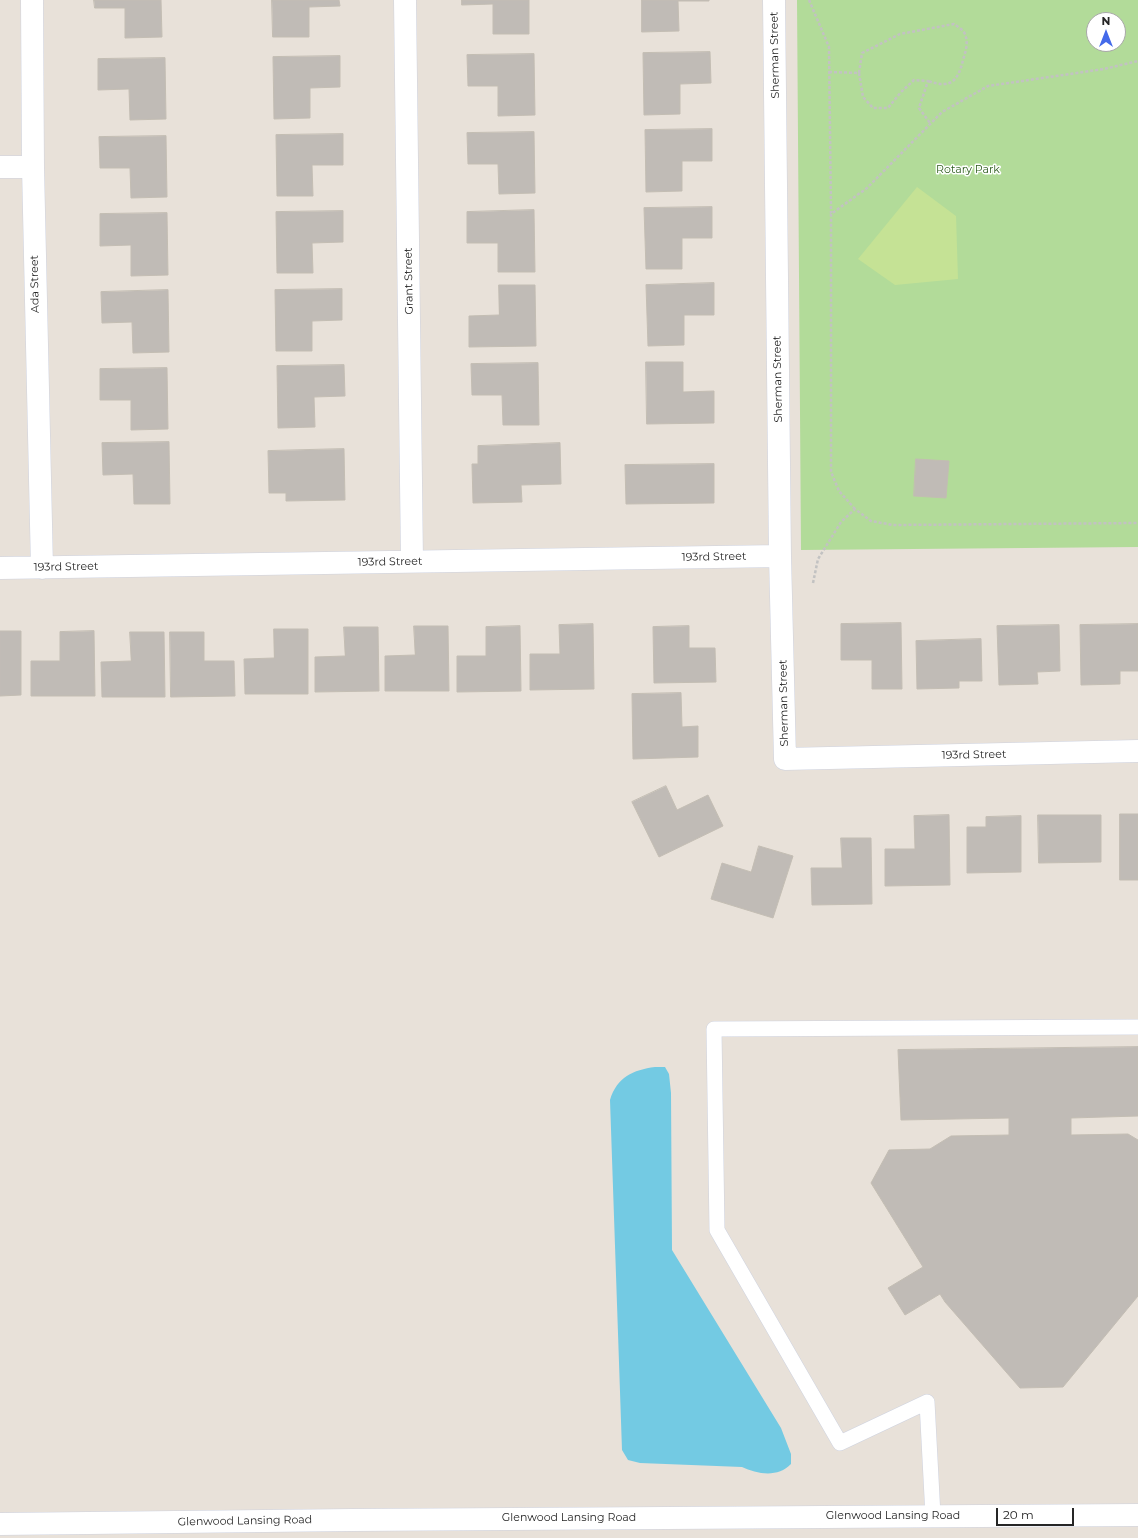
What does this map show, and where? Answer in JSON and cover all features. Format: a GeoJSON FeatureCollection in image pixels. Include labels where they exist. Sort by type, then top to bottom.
{"type":"FeatureCollection","features":[{"type":"Feature","properties":{"kind":"street","name":"Ada Street"},"geometry":{"type":"LineString","coordinates":[[32,0],[33,167],[42,568]]}},
{"type":"Feature","properties":{"kind":"street","name":"Grant Street"},"geometry":{"type":"LineString","coordinates":[[406,0],[412,561]]}},
{"type":"Feature","properties":{"kind":"street","name":"Sherman Street"},"geometry":{"type":"LineString","coordinates":[[774,0],[780,556],[785,759]]}},
{"type":"Feature","properties":{"kind":"street"},"geometry":{"type":"LineString","coordinates":[[0,167],[33,167]]}},
{"type":"Feature","properties":{"kind":"street","name":"193rd Street"},"geometry":{"type":"LineString","coordinates":[[0,568],[780,556]]}},
{"type":"Feature","properties":{"kind":"street","name":"193rd Street"},"geometry":{"type":"LineString","coordinates":[[785,759],[1138,751]]}},
{"type":"Feature","properties":{"kind":"street","name":"Glenwood Lansing Road"},"geometry":{"type":"LineString","coordinates":[[0,1524],[1138,1515]]}},
{"type":"Feature","properties":{"kind":"lane"},"geometry":{"type":"LineString","coordinates":[[933,1516],[927,1402],[840,1442],[717,1230],[714,1029],[1138,1027]]}},
{"type":"Feature","properties":{"kind":"path"},"geometry":{"type":"LineString","coordinates":[[809,0],[828,47],[832,214],[831,472],[839,491],[855,509],[871,521],[893,525],[1138,523]]}},
{"type":"Feature","properties":{"kind":"path"},"geometry":{"type":"LineString","coordinates":[[954,24],[963,31],[968,47],[960,73],[952,82],[940,85],[928,81],[914,80],[900,92],[888,108],[873,108],[863,97],[860,73],[862,53],[900,34],[954,24]]}},
{"type":"Feature","properties":{"kind":"path"},"geometry":{"type":"LineString","coordinates":[[832,214],[867,188],[942,112],[988,86],[1104,69],[1138,61]]}},
{"type":"Feature","properties":{"kind":"path"},"geometry":{"type":"LineString","coordinates":[[829,72],[860,73]]}},
{"type":"Feature","properties":{"kind":"path"},"geometry":{"type":"LineString","coordinates":[[928,81],[919,108],[930,123]]}},
{"type":"Feature","properties":{"kind":"path"},"geometry":{"type":"LineString","coordinates":[[813,583],[818,559],[841,522],[855,509]]}},
{"type":"Feature","properties":{"kind":"green space","name":"Rotary Park"},"geometry":{"type":"Polygon","coordinates":[[[797,0],[1138,0],[1138,547],[801,550],[797,0]]]}},
{"type":"Feature","properties":{"kind":"green space"},"geometry":{"type":"Polygon","coordinates":[[[917,187],[956,216],[958,279],[895,285],[858,259],[917,187]]]}},
{"type":"Feature","properties":{"kind":"water"},"geometry":{"type":"Polygon","coordinates":[[[665,1067],[669,1074],[671,1093],[672,1250],[781,1428],[791,1454],[791,1464],[774,1473],[761,1473],[742,1467],[640,1463],[628,1460],[622,1450],[610,1100],[617,1086],[627,1076],[640,1070],[665,1067]]]}},
{"type":"Feature","properties":{"kind":"building"},"geometry":{"type":"Polygon","coordinates":[[[94,0],[161,0],[162,37],[125,38],[125,8],[95,8],[94,0]]]}},
{"type":"Feature","properties":{"kind":"building"},"geometry":{"type":"Polygon","coordinates":[[[272,0],[339,0],[340,6],[309,7],[309,37],[273,37],[272,0]]]}},
{"type":"Feature","properties":{"kind":"building"},"geometry":{"type":"Polygon","coordinates":[[[462,0],[529,0],[529,34],[493,34],[493,4],[462,5],[462,0]]]}},
{"type":"Feature","properties":{"kind":"building"},"geometry":{"type":"Polygon","coordinates":[[[642,0],[709,1],[678,1],[679,31],[642,32],[642,0]]]}},
{"type":"Feature","properties":{"kind":"building"},"geometry":{"type":"Polygon","coordinates":[[[710,52],[711,83],[680,84],[680,114],[644,115],[643,53],[710,52]]]}},
{"type":"Feature","properties":{"kind":"building"},"geometry":{"type":"Polygon","coordinates":[[[534,54],[535,115],[498,116],[498,86],[468,86],[467,55],[534,54]]]}},
{"type":"Feature","properties":{"kind":"building"},"geometry":{"type":"Polygon","coordinates":[[[340,56],[340,87],[310,88],[310,118],[274,119],[273,57],[340,56]]]}},
{"type":"Feature","properties":{"kind":"building"},"geometry":{"type":"Polygon","coordinates":[[[165,58],[166,119],[130,120],[129,89],[98,90],[98,59],[165,58]]]}},
{"type":"Feature","properties":{"kind":"building"},"geometry":{"type":"Polygon","coordinates":[[[712,129],[712,161],[682,161],[682,191],[646,192],[645,130],[712,129]]]}},
{"type":"Feature","properties":{"kind":"building"},"geometry":{"type":"Polygon","coordinates":[[[534,132],[535,193],[499,194],[498,164],[468,164],[467,133],[534,132]]]}},
{"type":"Feature","properties":{"kind":"building"},"geometry":{"type":"Polygon","coordinates":[[[343,134],[343,165],[312,165],[313,196],[277,196],[276,135],[343,134]]]}},
{"type":"Feature","properties":{"kind":"building"},"geometry":{"type":"Polygon","coordinates":[[[166,136],[167,197],[131,198],[130,168],[100,168],[99,137],[166,136]]]}},
{"type":"Feature","properties":{"kind":"building"},"geometry":{"type":"Polygon","coordinates":[[[712,207],[712,238],[682,238],[682,269],[646,269],[644,208],[712,207]]]}},
{"type":"Feature","properties":{"kind":"building"},"geometry":{"type":"Polygon","coordinates":[[[534,210],[535,272],[498,272],[498,243],[467,243],[467,212],[534,210]]]}},
{"type":"Feature","properties":{"kind":"building"},"geometry":{"type":"Polygon","coordinates":[[[343,211],[343,242],[312,243],[313,273],[277,273],[276,212],[343,211]]]}},
{"type":"Feature","properties":{"kind":"building"},"geometry":{"type":"Polygon","coordinates":[[[167,213],[168,275],[131,276],[131,245],[100,246],[100,214],[167,213]]]}},
{"type":"Feature","properties":{"kind":"building"},"geometry":{"type":"Polygon","coordinates":[[[714,283],[714,315],[684,315],[684,345],[648,346],[646,285],[714,283]]]}},
{"type":"Feature","properties":{"kind":"building"},"geometry":{"type":"Polygon","coordinates":[[[499,285],[535,285],[536,346],[469,347],[469,316],[499,315],[499,285]]]}},
{"type":"Feature","properties":{"kind":"building"},"geometry":{"type":"Polygon","coordinates":[[[342,289],[342,320],[312,321],[312,351],[276,351],[275,290],[342,289]]]}},
{"type":"Feature","properties":{"kind":"building"},"geometry":{"type":"Polygon","coordinates":[[[168,290],[169,352],[133,353],[132,322],[102,323],[101,292],[168,290]]]}},
{"type":"Feature","properties":{"kind":"building"},"geometry":{"type":"Polygon","coordinates":[[[646,362],[683,362],[683,392],[714,391],[714,423],[647,424],[646,362]]]}},
{"type":"Feature","properties":{"kind":"building"},"geometry":{"type":"Polygon","coordinates":[[[538,363],[539,425],[503,425],[502,395],[472,395],[471,364],[538,363]]]}},
{"type":"Feature","properties":{"kind":"building"},"geometry":{"type":"Polygon","coordinates":[[[344,365],[345,396],[314,397],[315,427],[278,428],[277,366],[344,365]]]}},
{"type":"Feature","properties":{"kind":"building"},"geometry":{"type":"Polygon","coordinates":[[[167,368],[168,429],[131,430],[131,400],[100,400],[100,369],[167,368]]]}},
{"type":"Feature","properties":{"kind":"building"},"geometry":{"type":"Polygon","coordinates":[[[169,442],[170,504],[134,504],[133,474],[103,475],[102,443],[169,442]]]}},
{"type":"Feature","properties":{"kind":"building"},"geometry":{"type":"Polygon","coordinates":[[[560,443],[561,484],[521,485],[522,502],[473,503],[472,464],[478,464],[478,446],[560,443]]]}},
{"type":"Feature","properties":{"kind":"building"},"geometry":{"type":"Polygon","coordinates":[[[344,449],[345,500],[286,501],[286,493],[269,493],[268,451],[344,449]]]}},
{"type":"Feature","properties":{"kind":"building"},"geometry":{"type":"Polygon","coordinates":[[[916,459],[949,461],[946,498],[914,496],[916,459]]]}},
{"type":"Feature","properties":{"kind":"building"},"geometry":{"type":"Polygon","coordinates":[[[714,464],[714,503],[626,504],[625,465],[714,464]]]}},
{"type":"Feature","properties":{"kind":"building"},"geometry":{"type":"Polygon","coordinates":[[[901,623],[902,689],[872,689],[872,660],[841,660],[841,624],[901,623]]]}},
{"type":"Feature","properties":{"kind":"building"},"geometry":{"type":"Polygon","coordinates":[[[593,624],[594,689],[530,690],[530,654],[560,654],[559,625],[593,624]]]}},
{"type":"Feature","properties":{"kind":"building"},"geometry":{"type":"Polygon","coordinates":[[[1138,624],[1138,671],[1120,671],[1120,684],[1081,685],[1080,625],[1138,624]]]}},
{"type":"Feature","properties":{"kind":"building"},"geometry":{"type":"Polygon","coordinates":[[[1059,625],[1060,671],[1037,672],[1038,684],[999,685],[997,626],[1059,625]]]}},
{"type":"Feature","properties":{"kind":"building"},"geometry":{"type":"Polygon","coordinates":[[[414,626],[448,626],[449,691],[385,691],[385,656],[415,655],[414,626]]]}},
{"type":"Feature","properties":{"kind":"building"},"geometry":{"type":"Polygon","coordinates":[[[520,626],[521,691],[457,692],[457,656],[486,656],[486,627],[520,626]]]}},
{"type":"Feature","properties":{"kind":"building"},"geometry":{"type":"Polygon","coordinates":[[[689,626],[689,648],[715,648],[716,682],[654,683],[653,627],[689,626]]]}},
{"type":"Feature","properties":{"kind":"building"},"geometry":{"type":"Polygon","coordinates":[[[344,627],[378,627],[379,691],[315,692],[315,657],[345,656],[344,627]]]}},
{"type":"Feature","properties":{"kind":"building"},"geometry":{"type":"Polygon","coordinates":[[[274,629],[308,629],[308,694],[245,694],[244,659],[274,658],[274,629]]]}},
{"type":"Feature","properties":{"kind":"building"},"geometry":{"type":"Polygon","coordinates":[[[0,631],[21,631],[21,695],[0,696],[0,631]]]}},
{"type":"Feature","properties":{"kind":"building"},"geometry":{"type":"Polygon","coordinates":[[[94,631],[95,696],[31,696],[31,661],[60,661],[60,632],[94,631]]]}},
{"type":"Feature","properties":{"kind":"building"},"geometry":{"type":"Polygon","coordinates":[[[130,632],[164,632],[165,697],[102,697],[101,662],[131,661],[130,632]]]}},
{"type":"Feature","properties":{"kind":"building"},"geometry":{"type":"Polygon","coordinates":[[[170,632],[204,632],[204,661],[234,661],[235,696],[171,697],[170,632]]]}},
{"type":"Feature","properties":{"kind":"building"},"geometry":{"type":"Polygon","coordinates":[[[981,639],[982,681],[959,681],[959,688],[917,689],[916,641],[981,639]]]}},
{"type":"Feature","properties":{"kind":"building"},"geometry":{"type":"Polygon","coordinates":[[[681,693],[682,727],[698,726],[698,757],[633,759],[632,694],[681,693]]]}},
{"type":"Feature","properties":{"kind":"building"},"geometry":{"type":"Polygon","coordinates":[[[666,786],[677,810],[708,795],[723,826],[659,857],[632,802],[666,786]]]}},
{"type":"Feature","properties":{"kind":"building"},"geometry":{"type":"Polygon","coordinates":[[[1120,814],[1138,814],[1138,880],[1120,880],[1120,814]]]}},
{"type":"Feature","properties":{"kind":"building"},"geometry":{"type":"Polygon","coordinates":[[[949,815],[950,885],[885,886],[885,849],[915,849],[914,816],[949,815]]]}},
{"type":"Feature","properties":{"kind":"building"},"geometry":{"type":"Polygon","coordinates":[[[1038,815],[1101,815],[1101,862],[1039,863],[1038,815]]]}},
{"type":"Feature","properties":{"kind":"building"},"geometry":{"type":"Polygon","coordinates":[[[1021,816],[1021,872],[967,873],[967,827],[986,827],[986,817],[1021,816]]]}},
{"type":"Feature","properties":{"kind":"building"},"geometry":{"type":"Polygon","coordinates":[[[841,838],[871,838],[872,904],[812,905],[811,868],[842,868],[841,838]]]}},
{"type":"Feature","properties":{"kind":"building"},"geometry":{"type":"Polygon","coordinates":[[[759,846],[793,856],[773,918],[711,899],[722,863],[751,872],[759,846]]]}},
{"type":"Feature","properties":{"kind":"building"},"geometry":{"type":"Polygon","coordinates":[[[1138,1047],[1138,1116],[1071,1118],[1071,1135],[1128,1134],[1138,1140],[1138,1296],[1063,1387],[1020,1388],[945,1302],[940,1294],[905,1315],[888,1288],[923,1267],[871,1183],[889,1150],[930,1149],[951,1136],[1009,1135],[1009,1118],[901,1120],[898,1050],[1138,1047]]]}}]}
